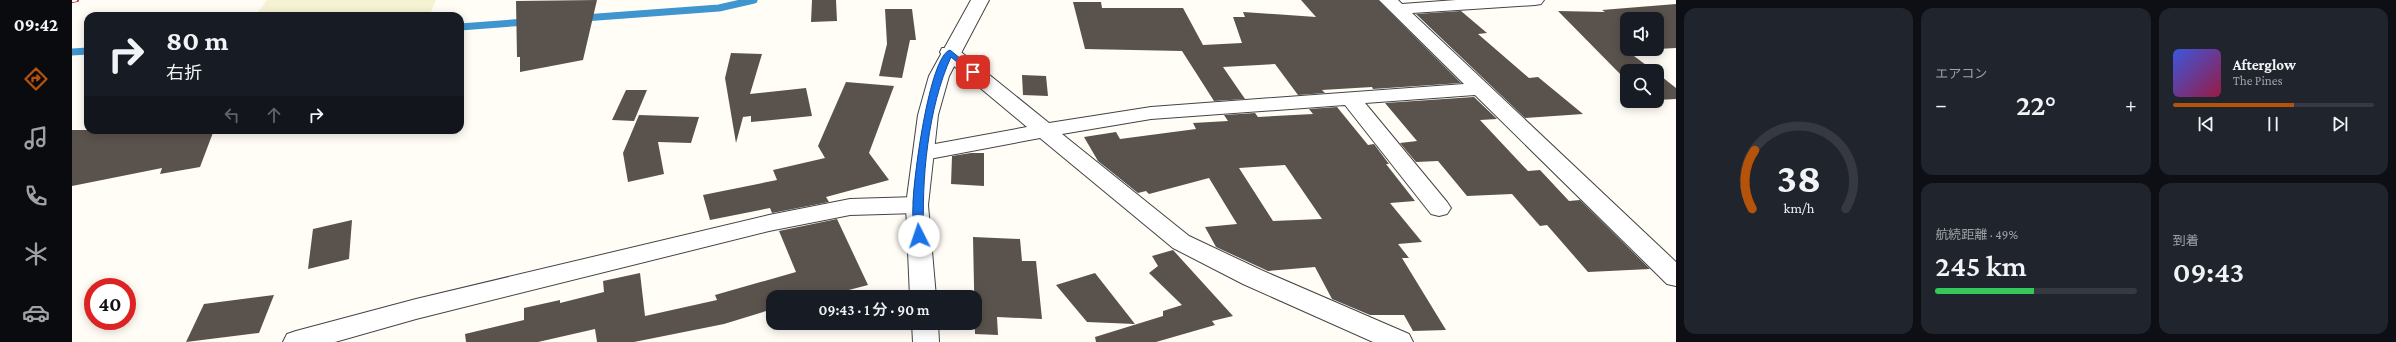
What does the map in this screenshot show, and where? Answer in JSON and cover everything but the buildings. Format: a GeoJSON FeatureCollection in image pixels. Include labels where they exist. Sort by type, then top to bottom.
{"type":"FeatureCollection","features":[{"type":"Feature","properties":{"kind":"street"},"geometry":{"type":"LineString","coordinates":[[923,290],[917,205],[928,114],[938,76],[980,0]]}},
{"type":"Feature","properties":{"kind":"street"},"geometry":{"type":"LineString","coordinates":[[1393,4],[1535,0]]}},
{"type":"Feature","properties":{"kind":"street"},"geometry":{"type":"LineString","coordinates":[[1393,4],[1676,277]]}},
{"type":"Feature","properties":{"kind":"street"},"geometry":{"type":"LineString","coordinates":[[950,52],[1181,242],[1252,277],[1400,342]]}},
{"type":"Feature","properties":{"kind":"street"},"geometry":{"type":"LineString","coordinates":[[924,153],[1045,130],[1151,114],[1349,97],[1481,89]]}},
{"type":"Feature","properties":{"kind":"street"},"geometry":{"type":"LineString","coordinates":[[1349,97],[1439,208]]}},
{"type":"Feature","properties":{"kind":"street"},"geometry":{"type":"LineString","coordinates":[[296,342],[416,309],[769,223],[850,206],[917,205]]}},
{"type":"Feature","properties":{"kind":"street"},"geometry":{"type":"LineString","coordinates":[[925,330],[926,342]]}},
{"type":"Feature","properties":{"kind":"shaded area"},"geometry":{"type":"Polygon","coordinates":[[[267,0],[436,0],[431,12],[258,12],[267,0]]]}},
{"type":"Feature","properties":{"kind":"waterway"},"geometry":{"type":"LineString","coordinates":[[584,18],[719,8],[754,0]]}},
{"type":"Feature","properties":{"kind":"waterway"},"geometry":{"type":"LineString","coordinates":[[464,27],[526,22]]}},
{"type":"Feature","properties":{"kind":"waterway"},"geometry":{"type":"LineString","coordinates":[[72,52],[84,51]]}},
{"type":"Feature","properties":{"kind":"railway"},"geometry":{"type":"LineString","coordinates":[[72,1],[77,0]]}},
{"type":"Feature","properties":{"kind":"route"},"geometry":{"type":"LineString","coordinates":[[919,236],[917,205],[928,114],[938,76],[950,52],[973,72]]}}]}
